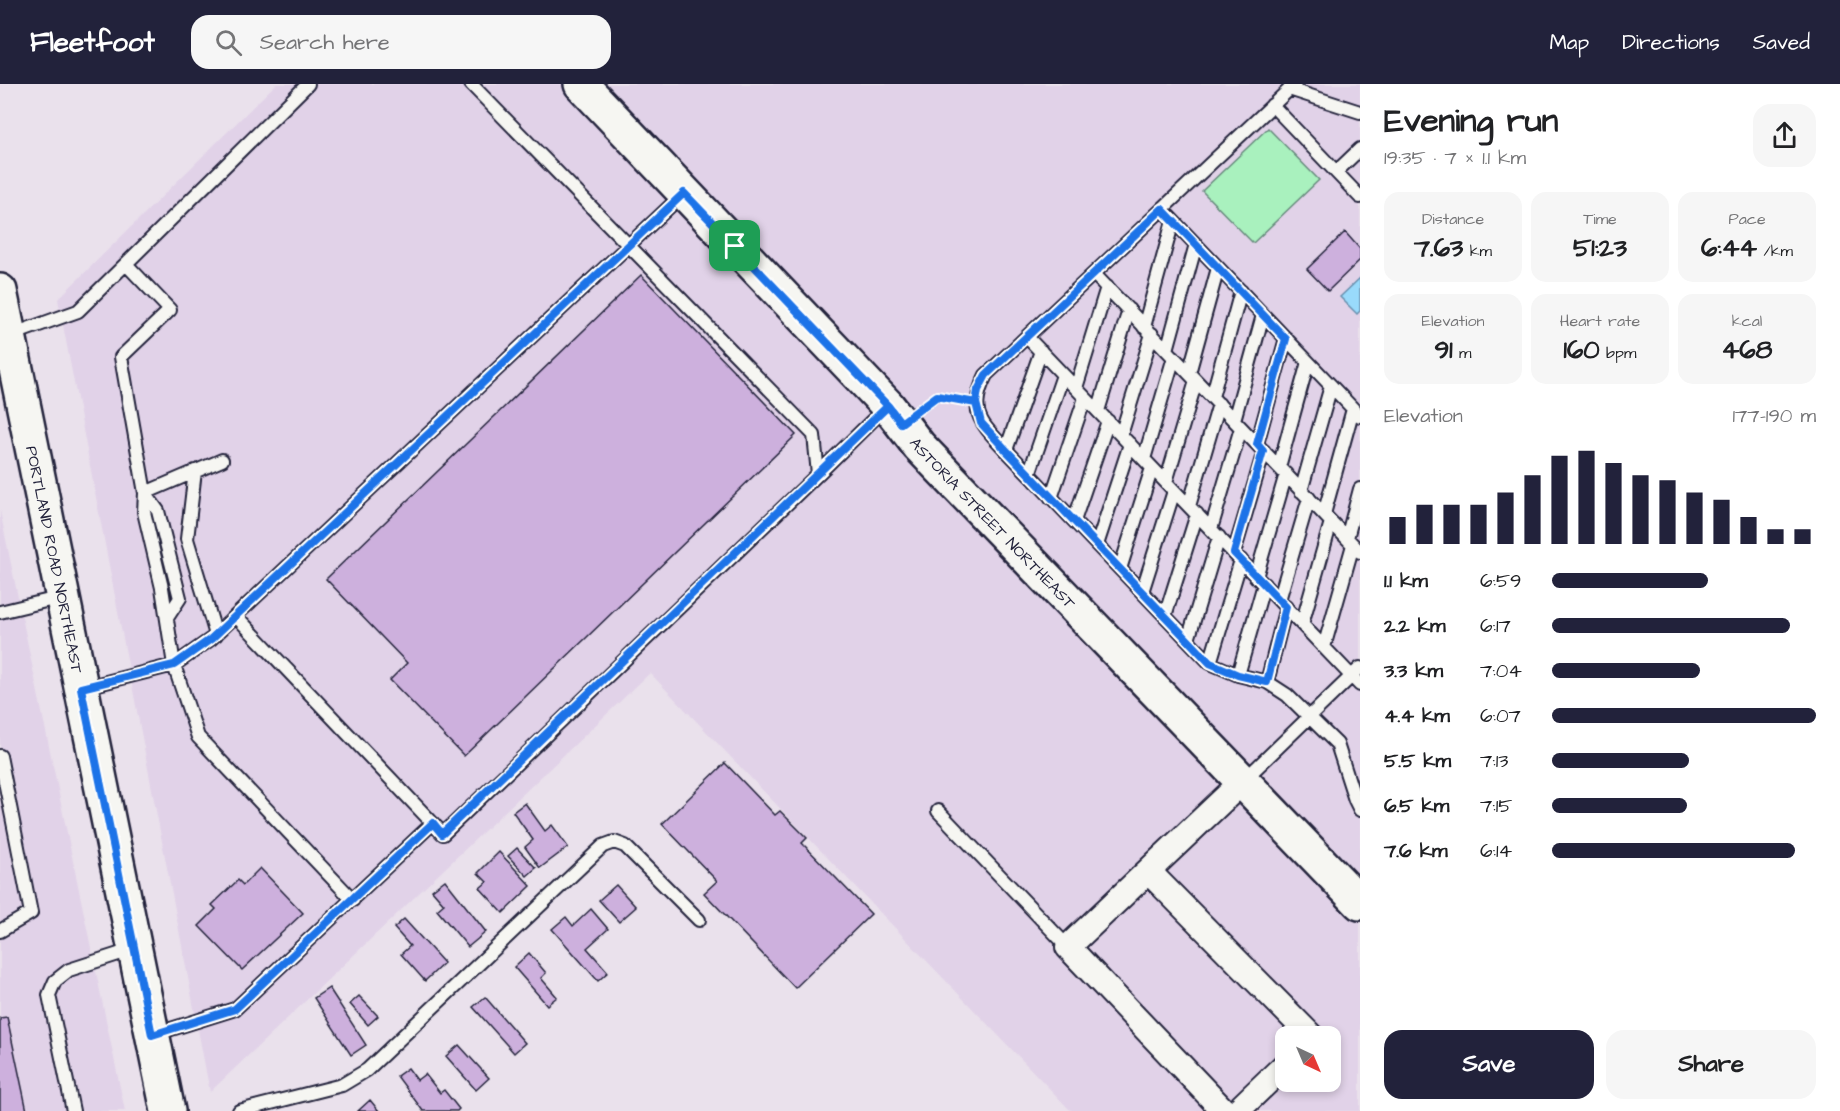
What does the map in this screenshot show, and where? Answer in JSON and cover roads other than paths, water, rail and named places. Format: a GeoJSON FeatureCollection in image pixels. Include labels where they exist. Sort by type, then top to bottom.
{"type":"FeatureCollection","features":[{"type":"Feature","properties":{"kind":"street","name":"ASTORIA STREET NORTHEAST"},"geometry":{"type":"LineString","coordinates":[[581,84],[894,414],[919,446],[1360,903]]}},
{"type":"Feature","properties":{"kind":"street","name":"PORTLAND ROAD NORTHEAST"},"geometry":{"type":"LineString","coordinates":[[0,291],[5,336],[63,596],[168,1111]]}},
{"type":"Feature","properties":{"kind":"street"},"geometry":{"type":"LineString","coordinates":[[1224,1111],[1068,947],[1243,781]]}},
{"type":"Feature","properties":{"kind":"street"},"geometry":{"type":"LineString","coordinates":[[1149,872],[1301,1026]]}},
{"type":"Feature","properties":{"kind":"street"},"geometry":{"type":"LineString","coordinates":[[1237,1111],[1275,1075]]}},
{"type":"Feature","properties":{"kind":"lane"},"geometry":{"type":"LineString","coordinates":[[5,336],[78,311],[308,84]]}},
{"type":"Feature","properties":{"kind":"lane"},"geometry":{"type":"LineString","coordinates":[[471,84],[814,435],[818,474]]}},
{"type":"Feature","properties":{"kind":"lane"},"geometry":{"type":"LineString","coordinates":[[1360,112],[1292,86],[986,375],[978,390],[976,403],[981,423],[1210,663],[1238,675],[1267,682],[1287,694],[1337,744],[1360,810]]}},
{"type":"Feature","properties":{"kind":"lane"},"geometry":{"type":"LineString","coordinates":[[1272,105],[1360,197]]}},
{"type":"Feature","properties":{"kind":"lane"},"geometry":{"type":"LineString","coordinates":[[1336,172],[1358,153]]}},
{"type":"Feature","properties":{"kind":"lane"},"geometry":{"type":"LineString","coordinates":[[81,688],[174,665],[216,635],[684,193]]}},
{"type":"Feature","properties":{"kind":"lane"},"geometry":{"type":"LineString","coordinates":[[1162,209],[1357,413],[1327,518],[1302,624]]}},
{"type":"Feature","properties":{"kind":"lane"},"geometry":{"type":"LineString","coordinates":[[1097,545],[1125,440],[1173,221]]}},
{"type":"Feature","properties":{"kind":"lane"},"geometry":{"type":"LineString","coordinates":[[1120,569],[1148,463],[1170,354],[1196,244]]}},
{"type":"Feature","properties":{"kind":"lane"},"geometry":{"type":"LineString","coordinates":[[126,264],[170,310],[121,357],[145,493],[144,512],[162,588],[174,665],[198,737],[353,900]]}},
{"type":"Feature","properties":{"kind":"lane"},"geometry":{"type":"LineString","coordinates":[[1142,592],[1170,486],[1218,268]]}},
{"type":"Feature","properties":{"kind":"lane"},"geometry":{"type":"LineString","coordinates":[[1094,274],[1353,545]]}},
{"type":"Feature","properties":{"kind":"lane"},"geometry":{"type":"LineString","coordinates":[[1076,388],[1107,287]]}},
{"type":"Feature","properties":{"kind":"lane"},"geometry":{"type":"LineString","coordinates":[[1165,616],[1193,510],[1215,401],[1241,291]]}},
{"type":"Feature","properties":{"kind":"lane"},"geometry":{"type":"LineString","coordinates":[[1098,411],[1129,310]]}},
{"type":"Feature","properties":{"kind":"lane"},"geometry":{"type":"LineString","coordinates":[[1188,640],[1215,533],[1263,315]]}},
{"type":"Feature","properties":{"kind":"lane"},"geometry":{"type":"LineString","coordinates":[[1027,337],[1282,604],[1324,647],[1357,676],[1243,781]]}},
{"type":"Feature","properties":{"kind":"lane"},"geometry":{"type":"LineString","coordinates":[[1210,663],[1238,557],[1260,448],[1286,339]]}},
{"type":"Feature","properties":{"kind":"lane"},"geometry":{"type":"LineString","coordinates":[[1006,450],[1041,351]]}},
{"type":"Feature","properties":{"kind":"lane"},"geometry":{"type":"LineString","coordinates":[[1238,675],[1308,362]]}},
{"type":"Feature","properties":{"kind":"lane"},"geometry":{"type":"LineString","coordinates":[[1029,474],[1063,375]]}},
{"type":"Feature","properties":{"kind":"lane"},"geometry":{"type":"LineString","coordinates":[[1267,682],[1305,494],[1331,386]]}},
{"type":"Feature","properties":{"kind":"lane"},"geometry":{"type":"LineString","coordinates":[[1051,498],[1085,398]]}},
{"type":"Feature","properties":{"kind":"lane"},"geometry":{"type":"LineString","coordinates":[[236,616],[442,834],[818,474],[894,414]]}},
{"type":"Feature","properties":{"kind":"lane"},"geometry":{"type":"LineString","coordinates":[[1074,521],[1107,421]]}},
{"type":"Feature","properties":{"kind":"lane"},"geometry":{"type":"LineString","coordinates":[[145,493],[222,460]]}},
{"type":"Feature","properties":{"kind":"lane"},"geometry":{"type":"LineString","coordinates":[[195,471],[187,539],[216,635]]}},
{"type":"Feature","properties":{"kind":"lane"},"geometry":{"type":"LineString","coordinates":[[1324,647],[1353,545],[1360,489]]}},
{"type":"Feature","properties":{"kind":"lane"},"geometry":{"type":"LineString","coordinates":[[0,612],[63,596]]}},
{"type":"Feature","properties":{"kind":"lane"},"geometry":{"type":"LineString","coordinates":[[0,756],[31,913],[0,931]]}},
{"type":"Feature","properties":{"kind":"lane"},"geometry":{"type":"LineString","coordinates":[[938,811],[1068,947]]}},
{"type":"Feature","properties":{"kind":"lane"},"geometry":{"type":"LineString","coordinates":[[152,1035],[235,1009],[433,823]]}},
{"type":"Feature","properties":{"kind":"lane"},"geometry":{"type":"LineString","coordinates":[[239,1111],[261,1108],[342,1085],[367,1070],[603,846],[614,842],[625,846],[699,920]]}},
{"type":"Feature","properties":{"kind":"lane"},"geometry":{"type":"LineString","coordinates":[[73,1111],[49,995],[55,981],[69,970],[135,949]]}},
{"type":"Feature","properties":{"kind":"water"},"geometry":{"type":"Polygon","coordinates":[[[1360,278],[1360,311],[1357,314],[1340,297],[1360,278]]]}}]}
